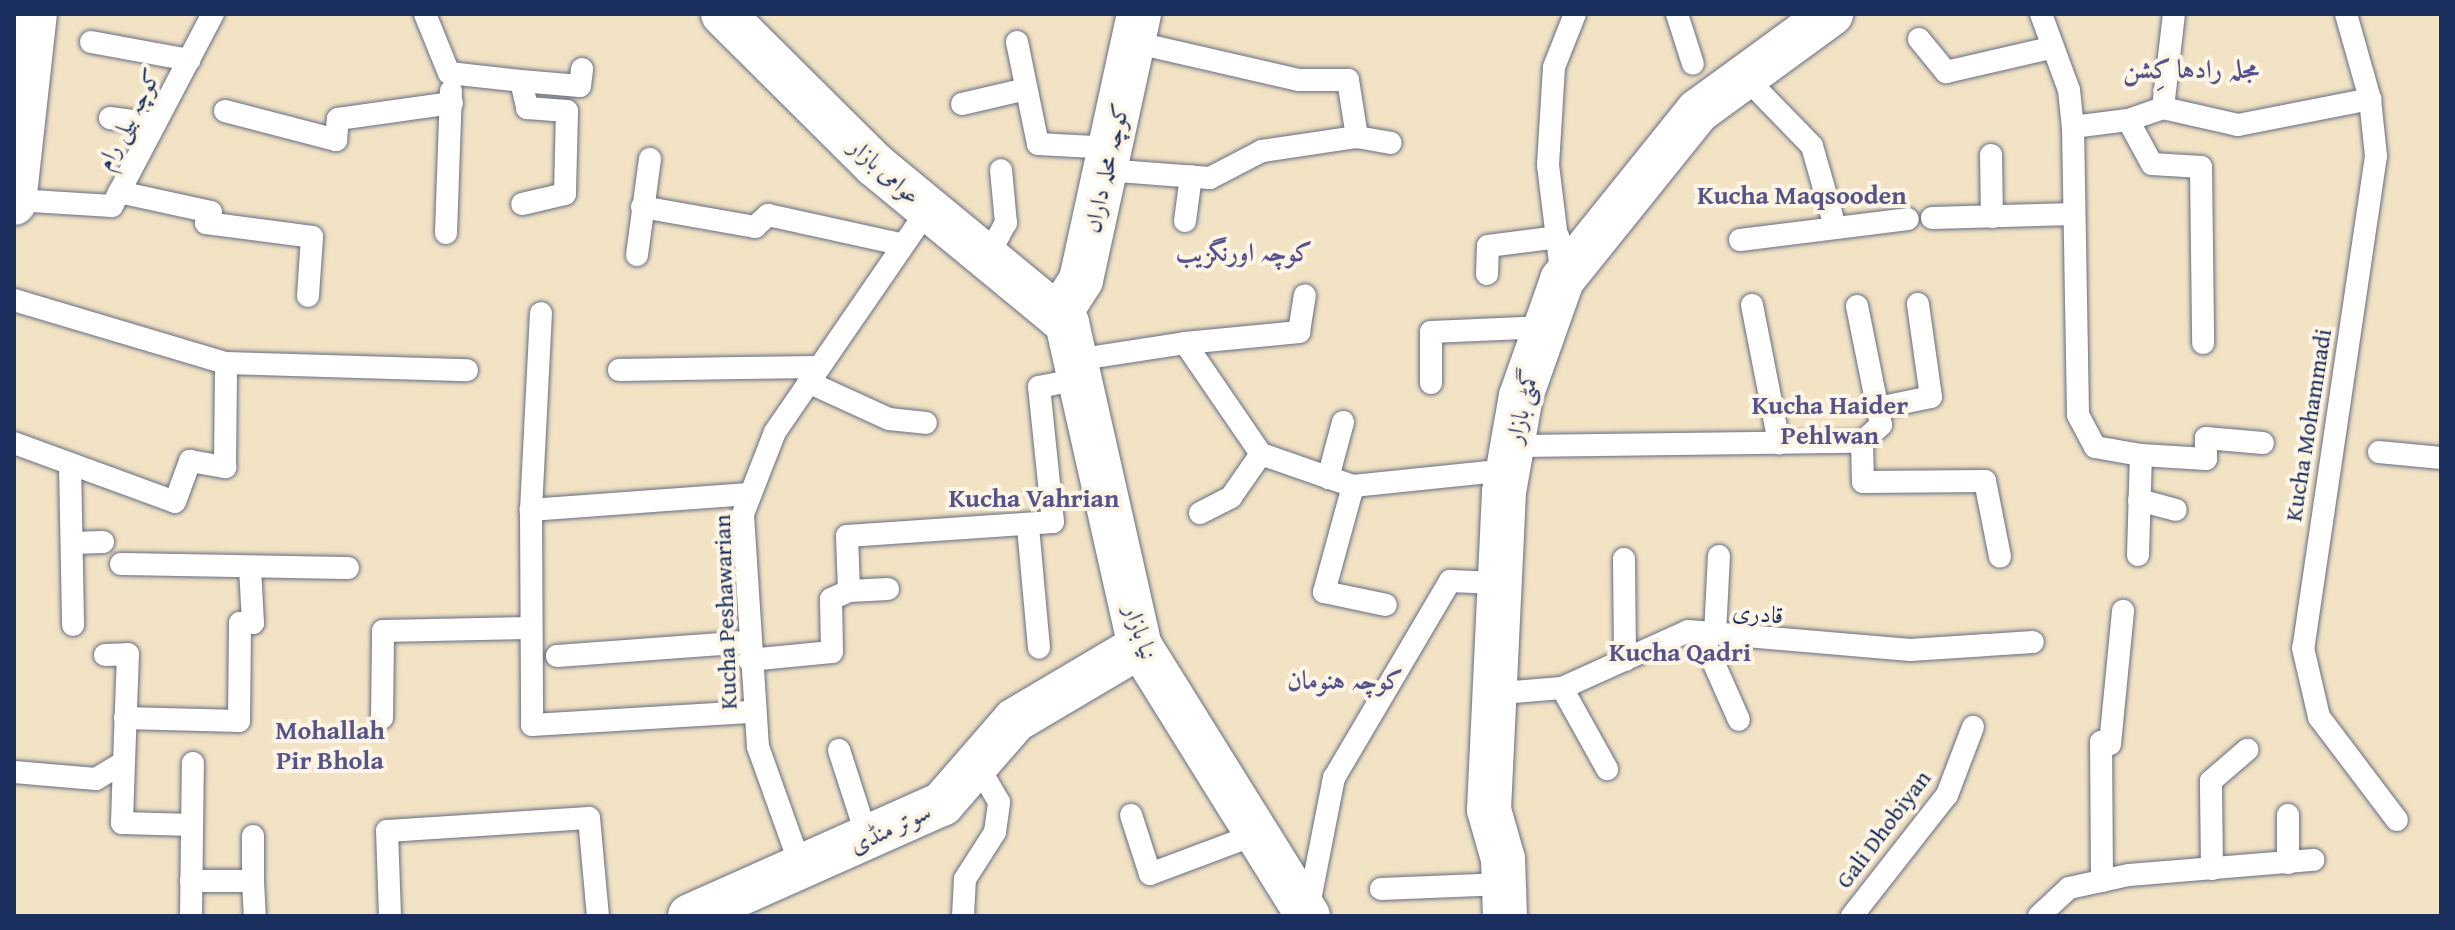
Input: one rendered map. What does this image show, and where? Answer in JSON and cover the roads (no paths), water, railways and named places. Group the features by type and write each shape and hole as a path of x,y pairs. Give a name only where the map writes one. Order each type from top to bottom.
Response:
{"street":[{"name":"عوامی بازار","path":"723,14 928,209 1058,316"},
{"name":"گمٹی بازار","path":"1505,900 1489,810 1489,694 1497,583 1510,458 1562,280 1630,187 1698,111 1743,75 1831,14"},
{"name":"کوچہ محلہ داراں","path":"1058,316 1081,280 1136,28"},
{"path":"15,202 27,35"},
{"name":"نیا بازار","path":"1058,316 1067,323 1140,646 1254,835 1307,916"},
{"name":"سوتر منڈی","path":"690,916 868,840 942,804 1015,720 1140,646"}],"lane":[{"name":"کوچہ بیلی رام","path":"15,202 112,206 213,14"},
{"path":"425,14 449,73 452,103 446,233"},
{"path":"1562,280 1548,165 1554,67 1575,14"},
{"path":"1677,14 1693,64"},
{"path":"2041,14 2050,48 2069,90 2073,127 2078,415 2095,447 2141,455 2206,459 2206,438 2263,443"},
{"path":"2163,108 2174,14"},
{"name":"Kucha Mohammadi","path":"2346,14 2370,99 2376,156 2303,648 2319,717 2397,820"},
{"path":"1136,28 1299,80 1348,80 1357,137"},
{"path":"1919,39 1946,72 2050,48"},
{"path":"91,42 189,60"},
{"path":"1017,42 1038,144 1210,178 1262,151 1357,137 1390,143"},
{"path":"449,73 580,86 582,69"},
{"path":"1743,75 1812,146 1835,227"},
{"path":"521,81 527,108 567,111 565,194 522,204"},
{"path":"962,104 1026,89"},
{"path":"2073,127 2128,120 2163,108 2238,125 2370,99"},
{"path":"225,111 336,140 338,119 452,103"},
{"path":"110,118 155,124"},
{"path":"2128,120 2152,164 2201,167 2203,343"},
{"path":"1991,155 1992,217"},
{"path":"637,255 650,159"},
{"path":"987,258 1006,223 1001,170"},
{"path":"1185,221 1191,176"},
{"path":"119,192 211,212 206,223 312,237 308,296"},
{"path":"642,207 755,227 768,215 900,244"},
{"name":"Kucha Peshawarian","path":"801,867 758,747 748,651 748,494 775,432 900,244 928,209"},
{"path":"1932,218 2074,214"},
{"path":"1740,240 1908,219"},
{"path":"1487,274 1488,246 1558,237"},
{"path":"849,591 847,536 1028,527 1053,522 1039,387 1077,369 1185,343 1299,332 1305,295"},
{"path":"14,300 226,363 467,370"},
{"path":"1878,408 1931,397 1918,304"},
{"path":"1752,305 1779,443"},
{"path":"1185,343 1261,454 1353,486 1510,458 1779,443 1862,442 1881,425 1857,306"},
{"path":"541,313 531,510 529,628 532,725 754,712"},
{"path":"1431,383 1431,332 1546,327"},
{"path":"14,443 175,502 190,461 225,467 226,363"},
{"path":"619,370 812,374 889,419 926,423"},
{"path":"1328,478 1343,422"},
{"path":"1862,442 1863,482 1985,481 2000,557"},
{"path":"2379,452 2441,458"},
{"path":"1200,513 1231,497 1261,454"},
{"path":"2138,555 2141,455"},
{"path":"70,464 73,625"},
{"path":"1353,486 1324,592 1386,605"},
{"path":"531,510 748,494"},
{"path":"2139,500 2176,510"},
{"path":"1028,527 1039,648"},
{"path":"72,543 103,542"},
{"path":"1719,556 1708,633 1739,720"},
{"path":"1624,559 1625,660"},
{"path":"121,564 348,568"},
{"path":"125,718 239,721 240,623 253,623 250,567"},
{"path":"1307,916 1334,778 1450,581 1497,583"},
{"path":"557,656 832,652 831,599 849,591 888,589"},
{"path":"2102,881 2101,742 2110,744 2123,611"},
{"path":"382,718 383,631 529,628"},
{"name":"قادری","path":"1489,694 1562,688 1688,631 1910,650 2033,642"},
{"path":"105,655 128,654 122,823 192,825"},
{"path":"1562,688 1607,769"},
{"name":"Gali Dhobiyan","path":"1852,916 1947,795 1973,727"},
{"path":"839,750 868,840"},
{"path":"2212,869 2211,781 2247,750"},
{"path":"14,772 96,779 124,762"},
{"path":"191,916 193,763"},
{"path":"963,916 965,879 995,832 999,802 977,764"},
{"path":"1131,815 1150,874 1254,835"},
{"path":"2288,815 2288,863"},
{"path":"390,916 387,831 589,818 598,916"},
{"path":"253,836 255,916"},
{"path":"2039,916 2069,888 2102,881 2313,860"},
{"path":"191,881 253,881"},
{"path":"1381,889 1505,900"}],"district":[{"name":"مجلہ رادها كِشن","path":"2191,69"},
{"name":"Kucha Maqsooden","path":"1802,195"},
{"name":"کوچہ اورنگزیب","path":"1244,252"},
{"name":"Kucha Haider Pehlwan","path":"1830,420"},
{"name":"Kucha Vahrian","path":"1034,498"},
{"name":"Kucha Qadri","path":"1680,652"},
{"name":"کوچہ ہنومان","path":"1345,680"},
{"name":"Mohallah Pir Bhola","path":"330,745"}]}
